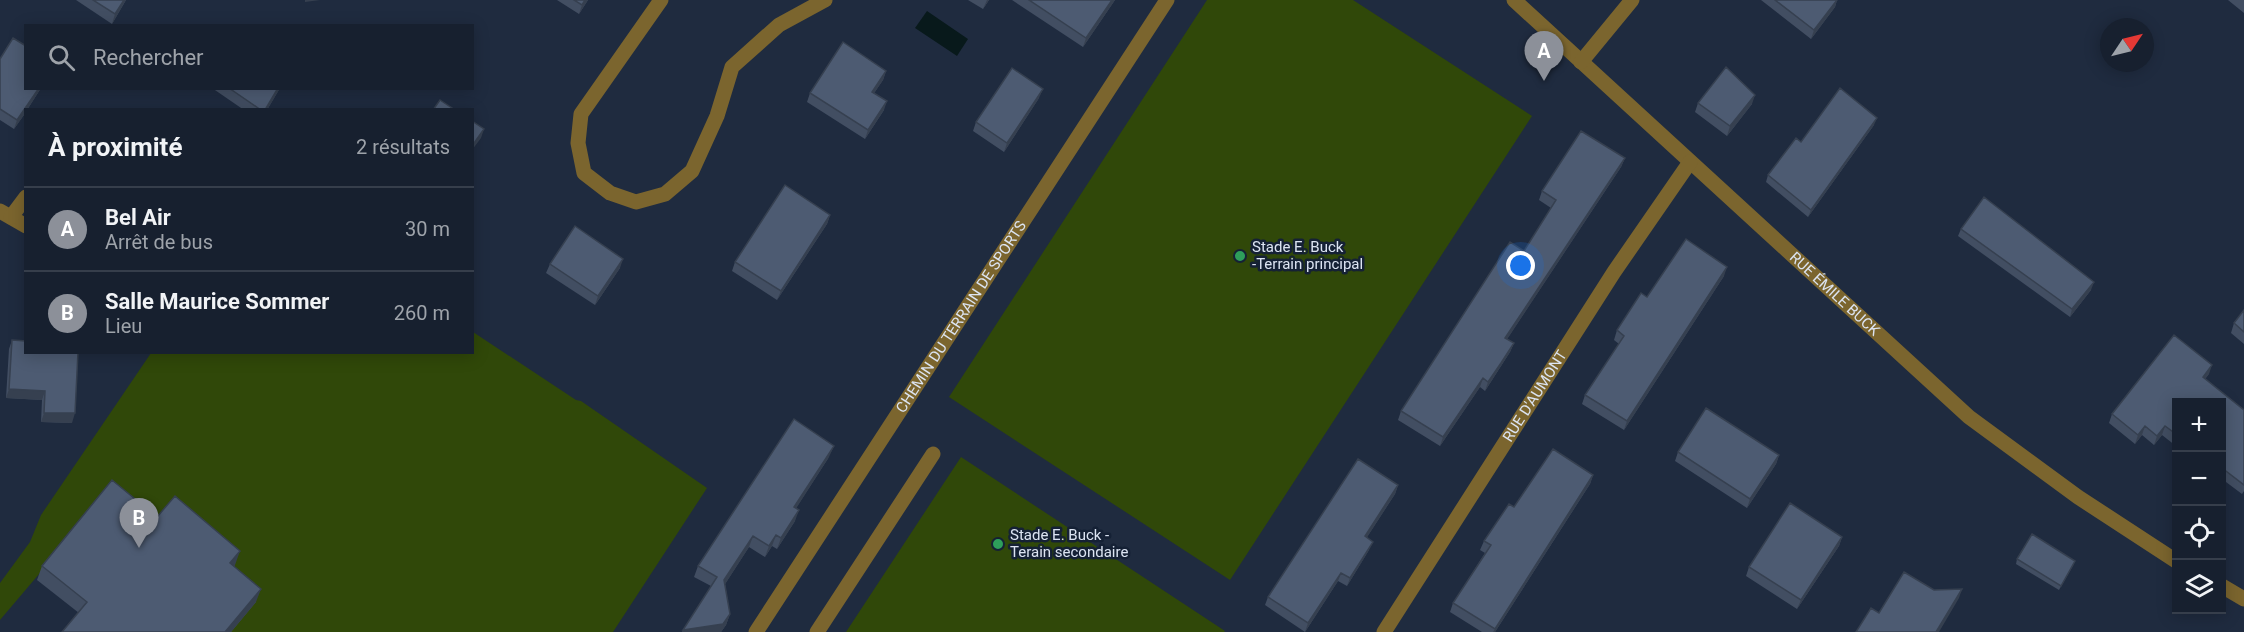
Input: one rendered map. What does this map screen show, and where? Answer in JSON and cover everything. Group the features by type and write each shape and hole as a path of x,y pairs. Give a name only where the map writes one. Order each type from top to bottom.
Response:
{"street":[{"path":"661,0 581,114 578,143 584,173 610,193 636,202 665,195 692,171 717,117 732,67 779,25 815,2"},
{"name":"CHEMIN DU TERRAIN DE SPORTS","path":"756,632 1167,0"},
{"name":"RUE ÉMILE BUCK","path":"1514,0 1969,417 2078,498 2174,560"},
{"path":"1581,62 1632,0"},
{"name":"RUE D'AUMONT","path":"1384,632 1614,272 1690,162"},
{"path":"24,199 5,214 24,225"},
{"path":"817,632 933,454"},
{"path":"2226,588 2244,599"}],"green space":[{"name":"Stade E. Buck -Terrain principal","path":"1207,0 1353,0 1532,116 1230,580 949,397"},
{"path":"474,333 576,400 581,401 707,488 613,632 231,632 152,531 107,494 0,620 0,583 30,542 41,515 150,354 474,354"},
{"name":"Stade E. Buck - Terain secondaire","path":"961,457 1225,631 846,632"}],"shaded area":[{"path":"927,11 968,39 957,56 915,28"}],"building":[{"path":"93,0 124,0 115,14"},
{"path":"574,0 585,0 582,5"},
{"path":"1029,0 1112,0 1086,38"},
{"path":"1775,0 1837,0 1814,30"},
{"path":"13,38 24,45 24,90 38,90 17,120 0,109 0,59"},
{"path":"843,42 886,71 872,92 887,101 868,130 810,93"},
{"path":"1726,67 1755,95 1730,126 1698,103"},
{"path":"1012,68 1043,89 1007,143 976,122"},
{"path":"1840,88 1877,118 1811,210 1768,175 1796,138 1801,142"},
{"path":"232,90 277,90 266,108 258,108"},
{"path":"440,100 452,108 434,108"},
{"path":"474,122 484,129 474,143"},
{"path":"1581,131 1625,158 1505,338 1514,343 1501,363 1488,382 1483,378 1443,437 1401,411 1510,242 1524,251 1556,200 1542,191"},
{"path":"785,185 830,215 781,291 735,262"},
{"path":"1984,197 2094,282 2072,309 1961,229"},
{"path":"575,226 623,259 598,296 550,264"},
{"path":"1686,239 1727,267 1627,421 1585,395 1624,336 1617,330 1641,293 1647,297"},
{"path":"2244,310 2244,332 2234,323"},
{"path":"2174,335 2212,365 2203,377 2244,410 2244,485 2226,471 2226,398 2172,398 2172,431 2165,426 2157,436 2145,426 2138,435 2112,414"},
{"path":"12,340 24,341 24,354 78,354 75,413 44,413 45,391 9,389"},
{"path":"1706,408 1779,455 1750,499 1678,452"},
{"path":"794,419 834,446 794,507 799,510 781,538 776,535 769,546 753,536 724,580 730,614 723,624 683,630 717,577 698,566"},
{"path":"1553,449 1593,475 1495,629 1453,603 1491,545 1484,541 1509,504 1514,507"},
{"path":"1358,459 1398,485 1365,536 1373,542 1350,578 1341,573 1308,623 1268,597"},
{"path":"112,480 157,517 175,496 240,551 230,563 261,589 225,632 62,632 87,602 42,566"},
{"path":"1790,503 1842,537 1801,600 1749,567"},
{"path":"2032,534 2075,561 2061,586 2017,559"},
{"path":"1904,572 1934,590 1962,589 1936,632 1856,632 1871,608 1879,613"}],"place":[{"name":"Bel Air","path":"1544,81"},
{"name":"Stade E. Buck -Terrain principal","path":"1240,256"},
{"name":"Stade E. Buck - Terain secondaire","path":"998,544"},
{"name":"Salle Maurice Sommer","path":"139,548"}]}
